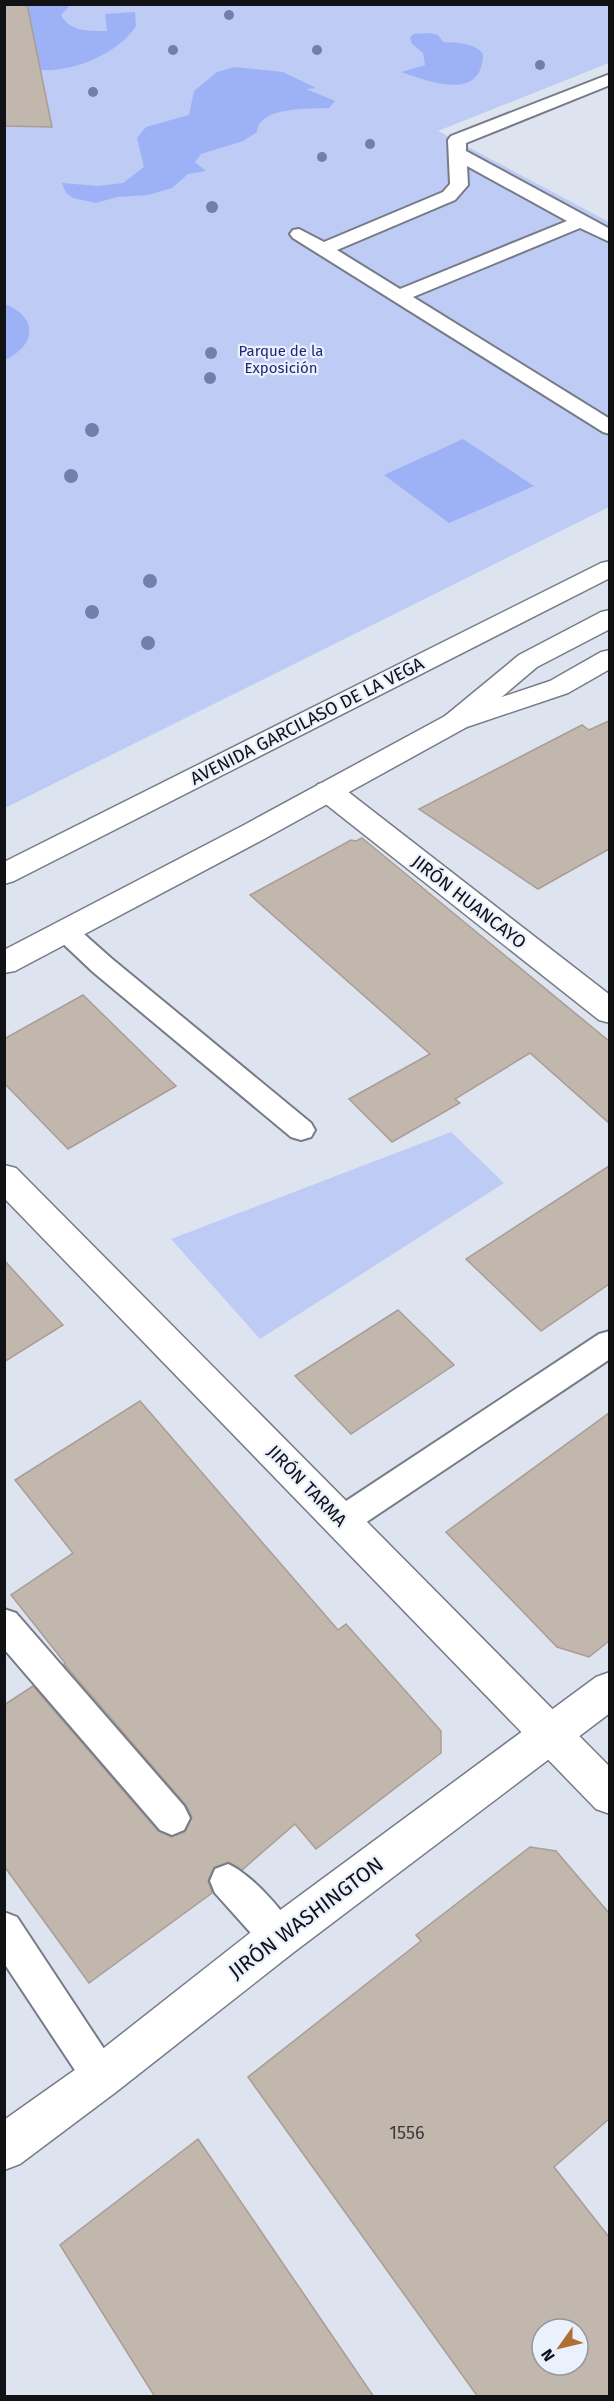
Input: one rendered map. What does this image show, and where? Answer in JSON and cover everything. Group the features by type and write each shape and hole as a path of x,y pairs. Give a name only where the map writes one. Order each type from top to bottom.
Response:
{"main road":[{"name":"AVENIDA GARCILASO DE LA VEGA","path":"4,874 609,568"},
{"path":"456,722 528,661 609,618"},
{"path":"4,963 66,932 456,722 559,687 609,658"},
{"name":"JIRÓN HUANCAYO","path":"328,791 609,1012"},
{"name":"JIRÓN TARMA","path":"4,1177 551,1733 609,1795"},
{"name":"JIRÓN WASHINGTON","path":"4,2148 101,2077 279,1937 609,1690"}],"lane":[{"path":"323,249 449,196 459,185 458,140 609,79"},
{"path":"458,154 609,237"},
{"path":"398,296 582,221"},
{"path":"299,234 609,428"},
{"path":"66,932 102,965 301,1130"},
{"path":"342,1521 609,1343"},
{"path":"4,1624 172,1818"},
{"path":"228,1881 279,1937"},
{"path":"4,1930 101,2077"}],"green space":[{"name":"Parque de la Exposición","path":"5,5 609,5 609,63 438,131 609,222 609,507 5,808"},
{"path":"451,1132 504,1183 260,1339 171,1239"}],"water":[{"path":"4,5 70,5 61,15 65,21 75,28 94,31 107,31 105,14 135,12 136,26 118,45 94,59 67,68 41,70"},
{"path":"413,34 438,35 443,42 475,47 483,54 480,69 474,79 464,84 452,85 425,80 401,72 425,65 423,53 412,44 410,38"},
{"path":"234,67 283,72 316,88 306,89 335,101 329,108 298,109 266,117 257,132 243,141 201,154 195,162 206,171 188,174 172,188 148,195 117,197 96,203 73,198 66,193 62,183 98,186 123,183 144,167 137,138 146,127 189,115 194,91 217,72"},
{"path":"5,304 24,317 29,332 23,347 5,360"},
{"path":"463,439 534,486 449,523 384,475"}],"building":[{"path":"4,4 27,4 52,127 4,126"},
{"path":"609,721 609,849 538,889 419,809 582,725 589,730"},
{"path":"362,838 609,1041 609,1123 530,1053 455,1099 460,1103 392,1142 349,1099 430,1054 250,895 351,840 356,841"},
{"path":"83,995 176,1086 68,1149 4,1083 4,1039"},
{"path":"609,1166 609,1284 541,1331 466,1259"},
{"path":"4,1260 63,1325 4,1362"},
{"path":"398,1310 454,1365 351,1434 295,1376"},
{"path":"140,1401 338,1630 346,1624 441,1731 441,1753 316,1849 295,1824 242,1870 229,1862 214,1867 208,1880 212,1893 89,1983 4,1866 4,1705 33,1686 158,1831 171,1837 185,1832 192,1817 186,1805 64,1664 11,1595 73,1553 15,1480"},
{"path":"609,1413 609,1641 589,1657 557,1647 446,1532"},
{"path":"530,1847 556,1851 609,1913 609,2119 554,2167 609,2237 609,2397 478,2397 248,2077 421,1941 416,1935"},
{"path":"198,2139 374,2397 155,2397 60,2245"}]}
